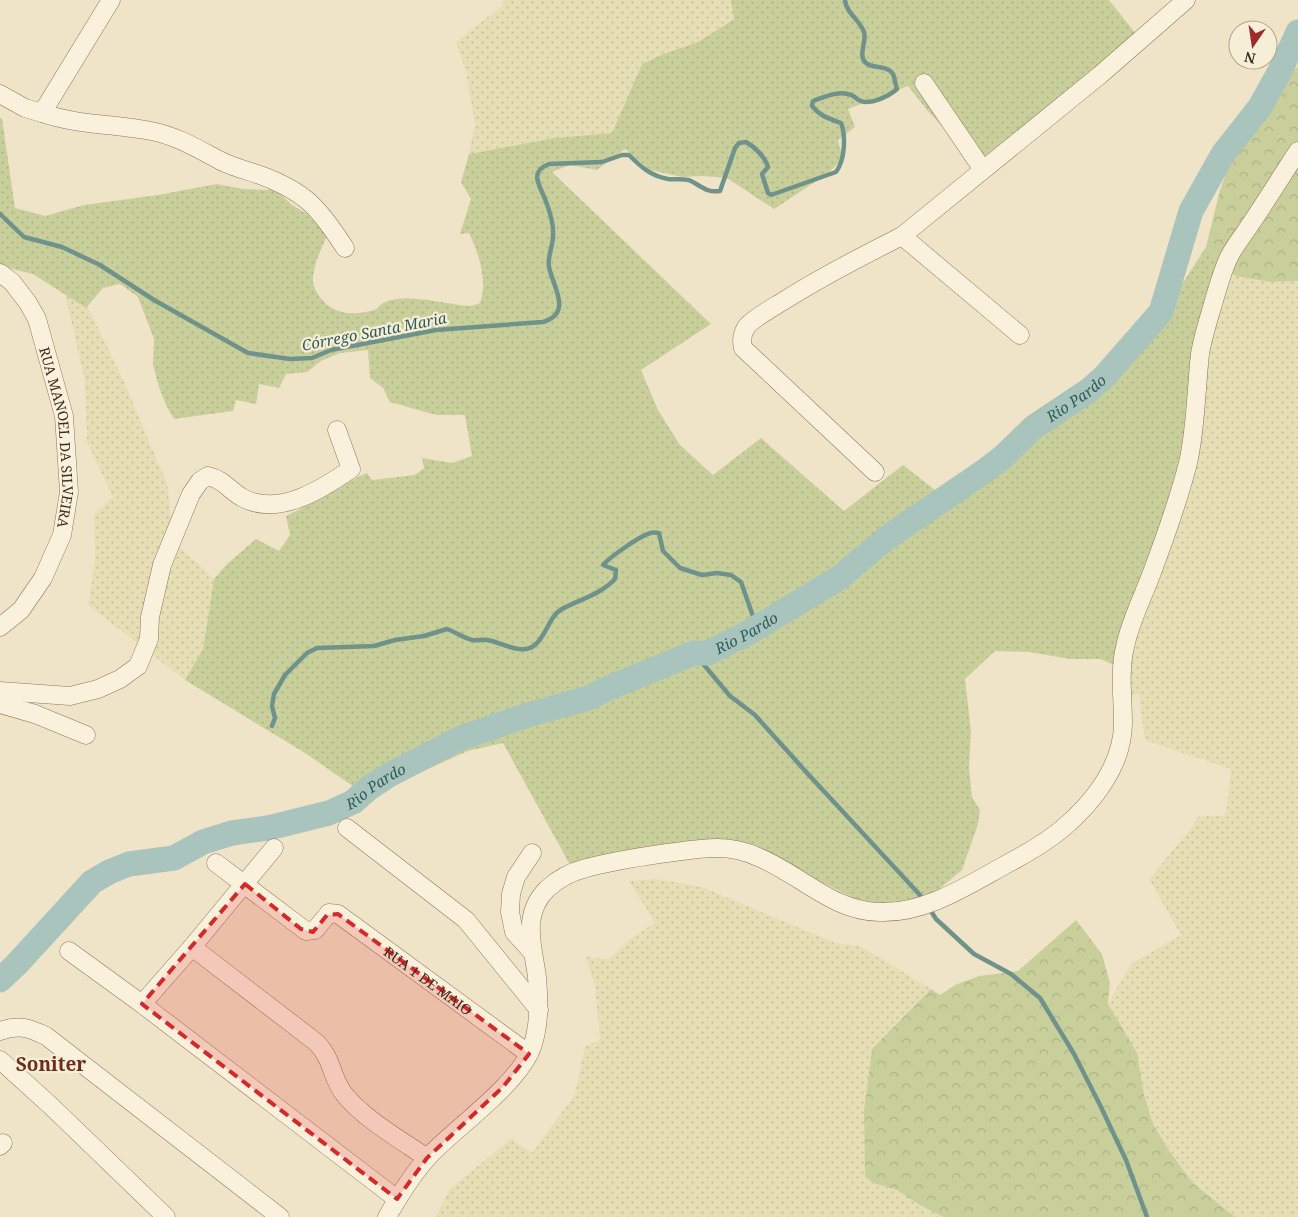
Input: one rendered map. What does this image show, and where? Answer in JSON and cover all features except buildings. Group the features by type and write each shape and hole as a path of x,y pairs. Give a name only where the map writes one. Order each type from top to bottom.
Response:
{"street":[{"path":"42,113 111,0"},
{"path":"875,472 743,348 741,342 742,334 747,327 778,304 825,275 902,236 1100,75 1186,0"},
{"path":"924,83 983,170"},
{"path":"0,94 24,108 42,113 85,123 166,134 182,140 223,162 295,190 314,205 345,248"},
{"path":"387,1217 397,1199 427,1158 504,1087 529,1054 539,1010 530,919 537,903 547,890 564,876 582,869 632,858 694,849 736,850 775,865 815,891 845,906 864,911 906,910 936,900 1022,856 1061,830 1088,801 1108,777 1121,747 1123,725 1121,683 1124,647 1174,515 1189,457 1201,349 1215,296 1229,257 1298,151"},
{"path":"902,236 1020,335"},
{"name":"RUA MANOEL DA SILVEIRA","path":"0,273 12,282 28,303 37,319 64,416 69,492 62,535 43,578 21,610 0,627"},
{"path":"0,691 70,696 105,686 120,679 138,666 150,639 150,617 162,565 177,524 191,494 200,481 208,476 216,478 238,496 250,502 261,504 302,498 351,469 337,430"},
{"path":"0,704 35,714 86,735"},
{"path":"347,828 466,920 539,1010"},
{"path":"142,1004 274,848"},
{"path":"532,853 516,877 511,894 510,912 514,932 533,952"},
{"path":"216,863 245,884"},
{"name":"RUA 1 DE MAIO","path":"245,884 306,931 315,930 327,914 332,912 338,914 529,1054"},
{"path":"192,947 317,1043 326,1053 338,1084 348,1098 376,1123 427,1158"},
{"path":"68,951 142,1004 397,1199"},
{"path":"0,1031 15,1026 29,1028 46,1036 280,1217"},
{"path":"0,1060 51,1106 166,1217"}],"highlighted area":[{"path":"245,884 301,929 313,932 327,915 338,914 529,1054 503,1087 427,1158 397,1199 142,1004"}],"shaded area":[{"path":"504,0 731,0 734,18 698,42 663,54 642,64 612,133 554,138 469,154 475,124 466,72 456,42 502,6"},
{"path":"1226,266 1270,282 1298,281 1298,1217 1235,1217 1193,1183 1170,1152 1153,1124 1119,1025 1108,1004 1131,964 1181,935 1149,879 1190,830 1199,816 1224,816 1227,806 1231,769 1145,740 1139,694 1131,696 1128,680 1117,666"},
{"path":"65,294 89,309 125,384 167,484 175,544 214,579 203,649 185,680 88,605 95,560 94,514 113,497 87,442 85,381"},
{"path":"657,879 702,887 835,943 860,946 931,989 872,1049 864,1110 865,1177 873,1183 897,1190 943,1217 436,1217 450,1189 511,1139 532,1153 575,1095 585,1046 600,1040 595,986 586,957 609,959 634,936 655,923 629,881"}],"green space":[{"path":"731,0 1109,0 1140,39 983,171 927,110 908,86 848,109 855,127 838,140 843,159 827,174 774,209 727,178 682,177 650,170 625,149 597,170 570,165 552,172 711,324 641,370 658,410 680,445 713,475 761,438 844,511 903,465 948,500 1007,445 1092,387 1164,312 1206,247 1226,266 1176,499 1117,666 1100,659 1070,659 1029,652 995,651 965,679 971,731 969,768 972,797 980,810 978,824 962,870 919,906 860,901 748,846 687,842 569,863 503,743 468,751 367,796 305,753 185,680 203,649 214,579 227,564 256,539 279,551 290,535 286,516 367,473 372,480 415,475 424,468 422,458 452,463 472,456 465,415 436,415 390,402 383,388 370,378 368,350 340,353 321,361 307,372 286,374 279,388 259,384 256,404 236,400 233,411 174,419 159,387 153,365 154,339 138,297 120,284 103,288 86,308 33,274 0,266 0,118 2,119 15,208 45,216 84,205 158,195 217,184 243,189 268,190 271,185 292,205 307,214 328,237 317,260 313,283 320,297 332,308 346,313 361,313 377,309 384,303 406,299 420,299 469,306 480,303 483,277 479,259 469,233 460,234 471,199 461,182 469,154 554,138 612,133 642,64 663,54 698,42 734,19"},
{"path":"1298,66 1298,281 1270,282 1236,276 1206,247 1220,190 1231,159 1241,142 1286,79"},
{"path":"1076,920 1102,954 1110,983 1108,1004 1137,1053 1144,1095 1153,1124 1170,1152 1193,1183 1235,1217 943,1217 897,1190 873,1183 865,1177 864,1110 872,1049 931,989 940,995 955,985 979,976 1018,971"}],"waterway":[{"name":"Córrego Santa Maria","path":"0,214 24,237 62,247 100,265 154,300 248,353 290,359 312,358 331,350 436,330 543,322 552,318 559,306 557,291 549,267 549,255 553,240 552,222 537,179 537,175 543,167 549,164 602,162 622,155 629,155 656,176 668,179 689,180 708,190 720,191 735,148 739,143 746,142 767,163 768,167 762,174 768,193 771,195 836,172 844,148 844,134 841,123 818,113 812,106 813,101 842,93 861,101 870,102 885,97 897,89 894,76 890,71 871,66 863,59 864,32 848,9 845,0"},
{"name":"Rio Pardo","path":"0,980 92,882 109,872 129,864 174,858 203,842 232,833 268,828 329,813 353,802 369,788 389,775 461,738 531,714 589,698 606,689 694,653 708,653 746,634 839,578 888,537 1003,457 1034,427 1088,391 1105,376 1161,312 1191,211 1223,154 1260,107 1281,69 1298,32"},
{"path":"272,726 275,718 272,706 274,694 285,675 307,653 317,648 374,646 395,640 424,636 447,629 472,640 493,641 518,649 530,648 539,641 558,612 597,592 615,579 616,570 603,565 607,561 633,542 652,533 659,533 663,551 680,568 702,575 717,573 731,575 741,582 754,619 765,623"},
{"path":"694,653 730,696 755,715 920,895"},
{"path":"929,908 936,919 974,954 1011,974 1040,998 1074,1054 1100,1105 1126,1160 1147,1217"}],"district":[{"name":"Soniter","path":"51,1064"}]}
